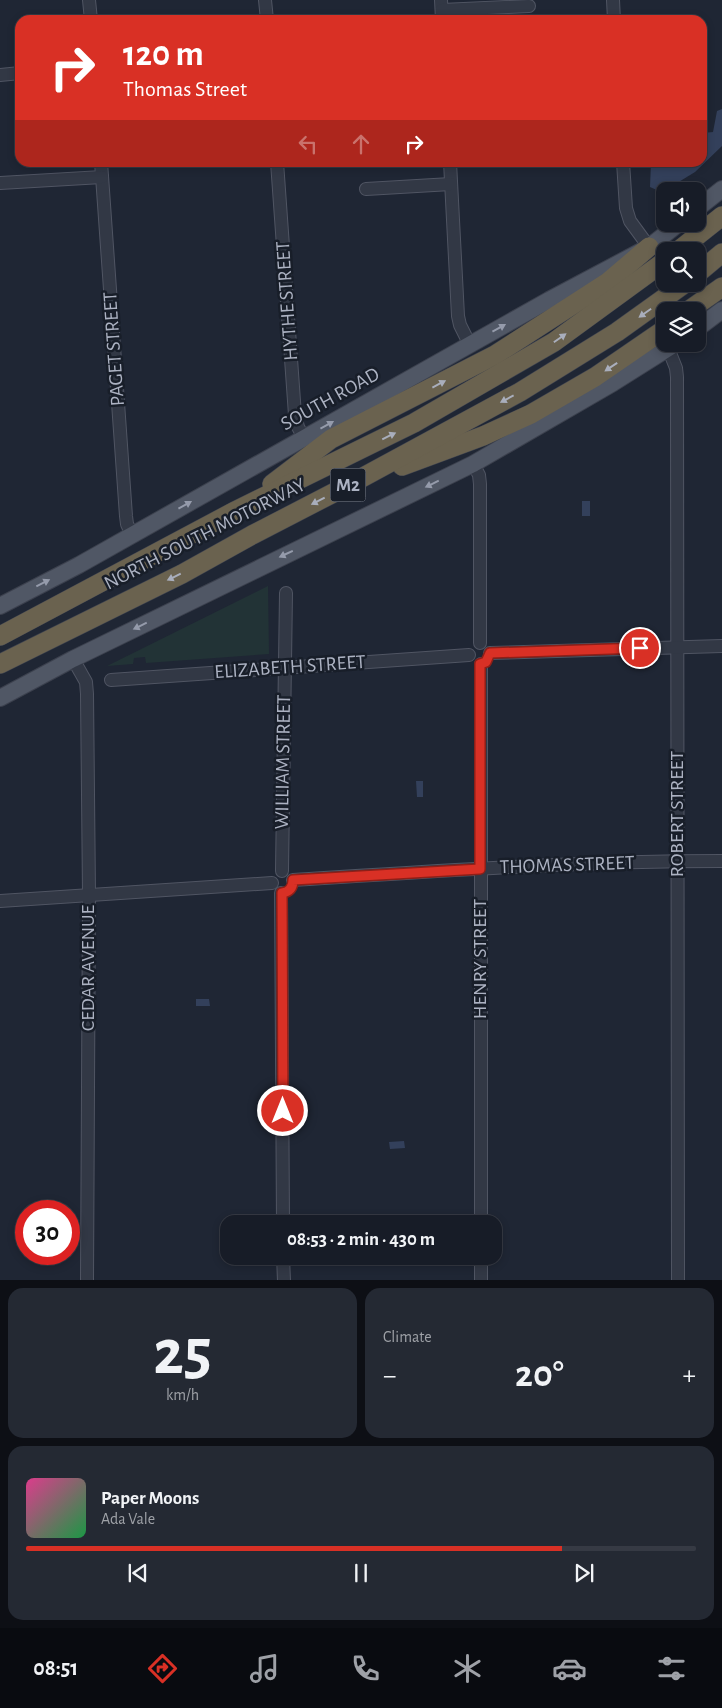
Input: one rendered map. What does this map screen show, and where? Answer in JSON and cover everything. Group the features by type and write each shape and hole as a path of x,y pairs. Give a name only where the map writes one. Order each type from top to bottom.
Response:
{"highway":[{"path":"689,242 722,216"},
{"path":"235,512 331,439 495,355 608,282 649,247"},
{"path":"706,266 722,253"},
{"name":"NORTH SOUTH MOTORWAY","path":"0,636 235,512 414,423 500,375 554,342 656,268"},
{"path":"701,302 722,287"},
{"name":"NORTH SOUTH MOTORWAY","path":"0,664 182,574 252,534 343,488 520,392 617,332 673,292"},
{"path":"343,488 483,436 531,414 595,377 656,335"}],"main road":[{"path":"706,202 722,189"},
{"name":"SOUTH ROAD","path":"0,606 132,535 649,247 668,232"},
{"path":"706,322 722,310"},
{"path":"0,698 73,659 473,464 613,383 662,352"}],"street":[{"path":"89,0 90,15"},
{"path":"265,0 266,15"},
{"path":"613,0 614,15"},
{"path":"442,10 529,6"},
{"path":"0,74 15,73"},
{"name":"PAGET STREET","path":"101,167 126,516 132,535"},
{"name":"HYTHE STREET","path":"277,167 295,415 298,427 304,438"},
{"path":"450,167 458,316 460,325 470,345"},
{"path":"623,167 626,208 630,221 649,247"},
{"path":"0,183 102,177"},
{"path":"366,189 451,184"},
{"name":"ROBERT STREET","path":"672,352 677,377 678,1280"},
{"path":"473,464 479,475 480,484 480,644"},
{"name":"WILLIAM STREET","path":"282,871 286,593"},
{"path":"480,644 485,645 490,653 486,662 480,664 472,660 470,655 471,648 480,644"},
{"path":"490,653 722,646"},
{"name":"ELIZABETH STREET","path":"111,680 470,655"},
{"name":"CEDAR AVENUE","path":"73,659 86,682 88,894 87,1280"},
{"name":"HENRY STREET","path":"480,664 481,1215"},
{"name":"THOMAS STREET","path":"293,880 480,869 722,861"},
{"path":"282,871 290,874 293,880 292,888 282,893 274,889 272,883 273,876 282,871"},
{"path":"0,901 272,883"},
{"path":"282,893 283,1215"},
{"path":"284,1265 284,1280"},
{"path":"481,1265 481,1280"}],"shaded area":[{"path":"268,586 269,654 146,663 145,657 134,658 133,664 107,666"}],"water":[{"path":"722,109 722,146 707,160 707,133 713,132 717,111"},
{"path":"651,167 700,167 679,182 656,182 656,190 650,187"},
{"path":"582,501 590,501 590,516 582,516"},
{"path":"416,781 423,781 423,797 417,797"},
{"path":"196,999 209,999 210,1006 196,1006"},
{"path":"404,1141 405,1148 390,1149 389,1142"}],"route":[{"path":"283,1111 282,893 292,888 293,880 480,869 480,664 486,662 490,653 640,648"}]}
